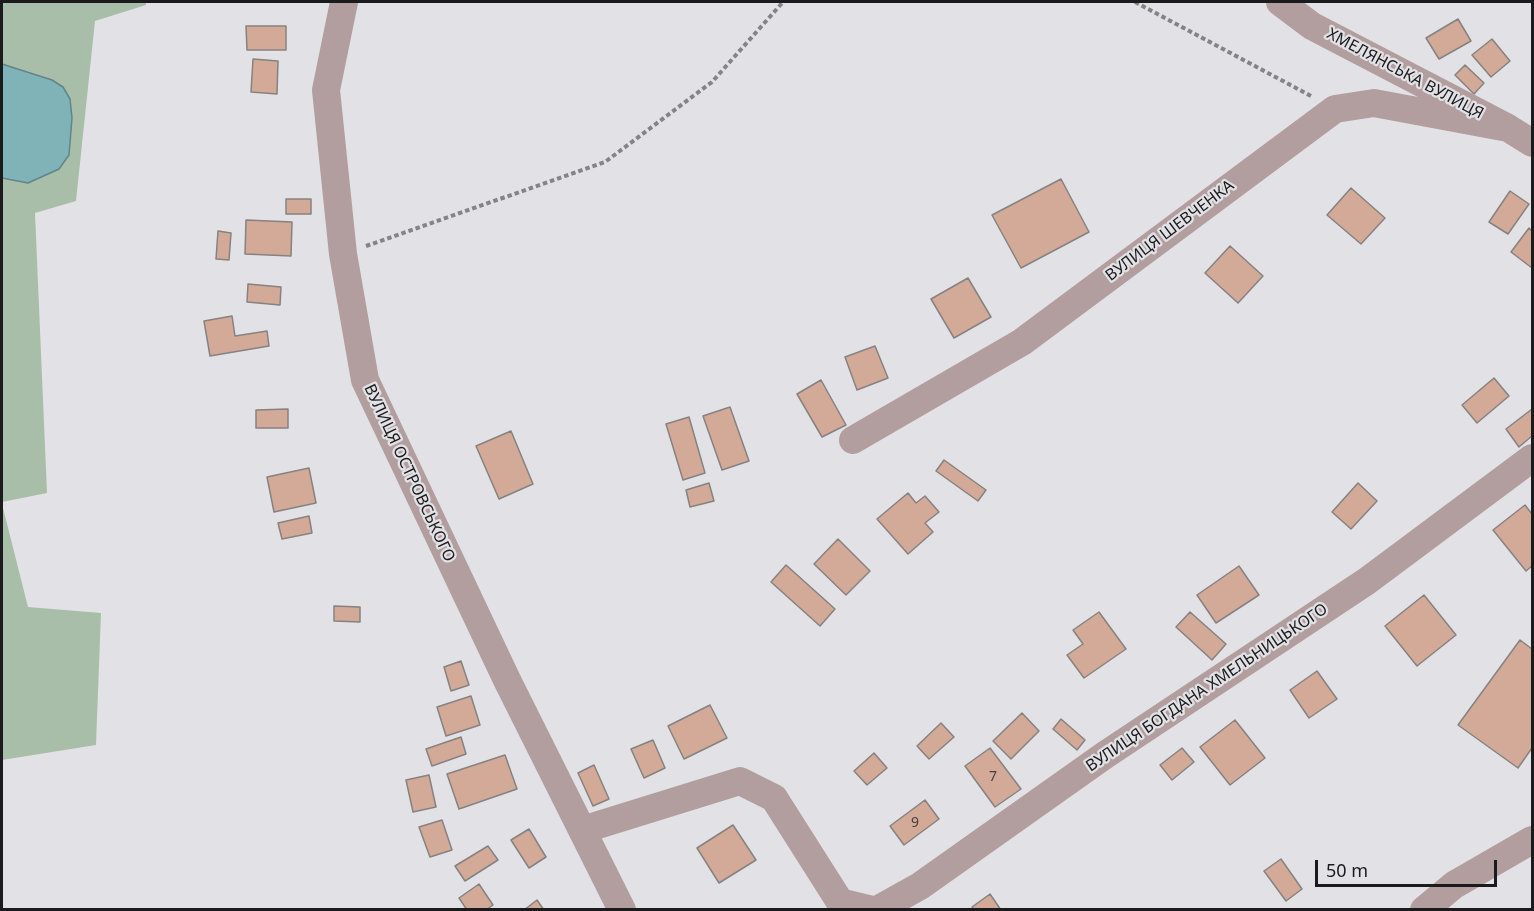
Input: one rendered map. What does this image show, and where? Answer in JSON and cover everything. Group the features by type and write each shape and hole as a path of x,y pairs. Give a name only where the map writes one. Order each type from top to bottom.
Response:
{"street":[{"name":"ВУЛИЦЯ ОСТРОВСЬКОГО","path":"344,2 326,90 343,254 364,380 507,680 622,909"},
{"name":"ХМЕЛЯНСЬКА ВУЛИЦЯ","path":"1280,2 1312,26 1533,143"},
{"name":"ВУЛИЦЯ ШЕВЧЕНКА","path":"853,440 1022,342 1335,109 1374,103 1508,128"},
{"name":"ВУЛИЦЯ БОГДАНА ХМЕЛЬНИЦЬКОГО","path":"582,830 740,781 774,798 840,902 875,909 920,886 1105,755 1367,581 1533,458"},
{"path":"1424,909 1454,885 1533,840"}],"path":[{"path":"343,254 606,162 712,82 783,2"},
{"path":"1135,2 1335,109"}],"green space":[{"path":"2,2 146,2 146,5 95,21 76,201 35,213 47,493 2,502"},
{"path":"2,504 28,607 101,613 96,745 2,760"}],"water":[{"path":"2,64 52,80 63,87 70,99 72,118 69,155 59,169 28,183 2,178"}],"building":[{"path":"1458,19 1471,41 1439,59 1426,38"},
{"path":"246,26 286,26 286,50 247,50"},
{"path":"1492,39 1510,61 1491,77 1472,55"},
{"path":"253,59 278,61 277,94 251,92"},
{"path":"1465,65 1484,83 1474,94 1455,75"},
{"path":"1061,179 1089,232 1021,268 992,215"},
{"path":"1351,188 1385,218 1361,244 1327,215"},
{"path":"1510,191 1529,204 1508,234 1489,222"},
{"path":"286,199 311,199 311,214 286,214"},
{"path":"246,220 292,222 291,256 245,254"},
{"path":"1529,228 1532,231 1532,268 1511,252"},
{"path":"218,231 231,233 229,260 216,259"},
{"path":"1230,246 1263,276 1238,303 1205,273"},
{"path":"968,278 991,317 954,338 931,299"},
{"path":"248,284 281,287 280,305 247,302"},
{"path":"232,316 235,336 267,331 269,346 210,356 204,321"},
{"path":"875,346 888,378 857,390 845,357"},
{"path":"1494,378 1509,396 1477,423 1462,405"},
{"path":"821,380 846,425 822,437 797,394"},
{"path":"730,407 749,461 722,470 703,416"},
{"path":"288,409 288,428 256,428 256,410"},
{"path":"1532,409 1532,436 1519,447 1506,429"},
{"path":"689,417 705,473 683,480 666,424"},
{"path":"511,431 533,484 499,499 476,446"},
{"path":"944,460 986,490 978,501 936,471"},
{"path":"309,468 316,503 274,512 267,477"},
{"path":"709,483 714,501 690,507 686,490"},
{"path":"1358,483 1377,501 1351,529 1332,512"},
{"path":"908,493 916,503 925,496 939,512 925,523 933,532 908,554 877,519"},
{"path":"1525,505 1532,514 1532,566 1526,571 1493,530"},
{"path":"309,516 312,533 282,539 278,523"},
{"path":"838,539 870,571 846,595 814,564"},
{"path":"786,565 835,609 820,626 771,582"},
{"path":"1239,566 1259,595 1216,623 1197,595"},
{"path":"1424,595 1456,635 1417,666 1385,626"},
{"path":"334,606 360,607 360,622 334,621"},
{"path":"1099,612 1126,649 1084,678 1067,655 1083,644 1073,630"},
{"path":"1190,612 1226,644 1212,660 1176,627"},
{"path":"1520,640 1532,649 1532,748 1518,768 1458,725"},
{"path":"461,661 469,685 451,691 444,667"},
{"path":"1317,671 1337,699 1309,718 1290,690"},
{"path":"471,696 480,725 446,736 437,707"},
{"path":"710,705 727,738 684,759 668,726"},
{"path":"1022,713 1039,731 1011,759 993,741"},
{"path":"1061,719 1085,740 1077,750 1053,729"},
{"path":"1235,720 1265,758 1230,785 1200,747"},
{"path":"941,723 954,737 929,759 917,746"},
{"path":"461,737 466,754 432,766 426,749"},
{"path":"653,740 665,768 644,778 631,749"},
{"path":"990,748 1021,789 995,807 965,766"},
{"path":"1182,748 1194,762 1172,780 1160,765"},
{"path":"874,753 887,768 867,785 854,771"},
{"path":"505,755 517,789 459,809 447,774"},
{"path":"594,765 609,799 593,806 578,773"},
{"path":"429,775 436,807 413,812 406,780"},
{"path":"925,800 939,819 904,845 890,826"},
{"path":"442,820 452,850 430,857 419,827"},
{"path":"733,825 756,860 719,883 697,848"},
{"path":"529,829 546,857 529,868 511,840"},
{"path":"488,846 498,860 465,881 455,866"},
{"path":"1281,859 1302,889 1286,901 1264,871"},
{"path":"479,884 493,905 486,910 467,910 459,898"},
{"path":"990,894 1001,910 974,910 972,907"},
{"path":"537,900 544,910 524,910"}]}
